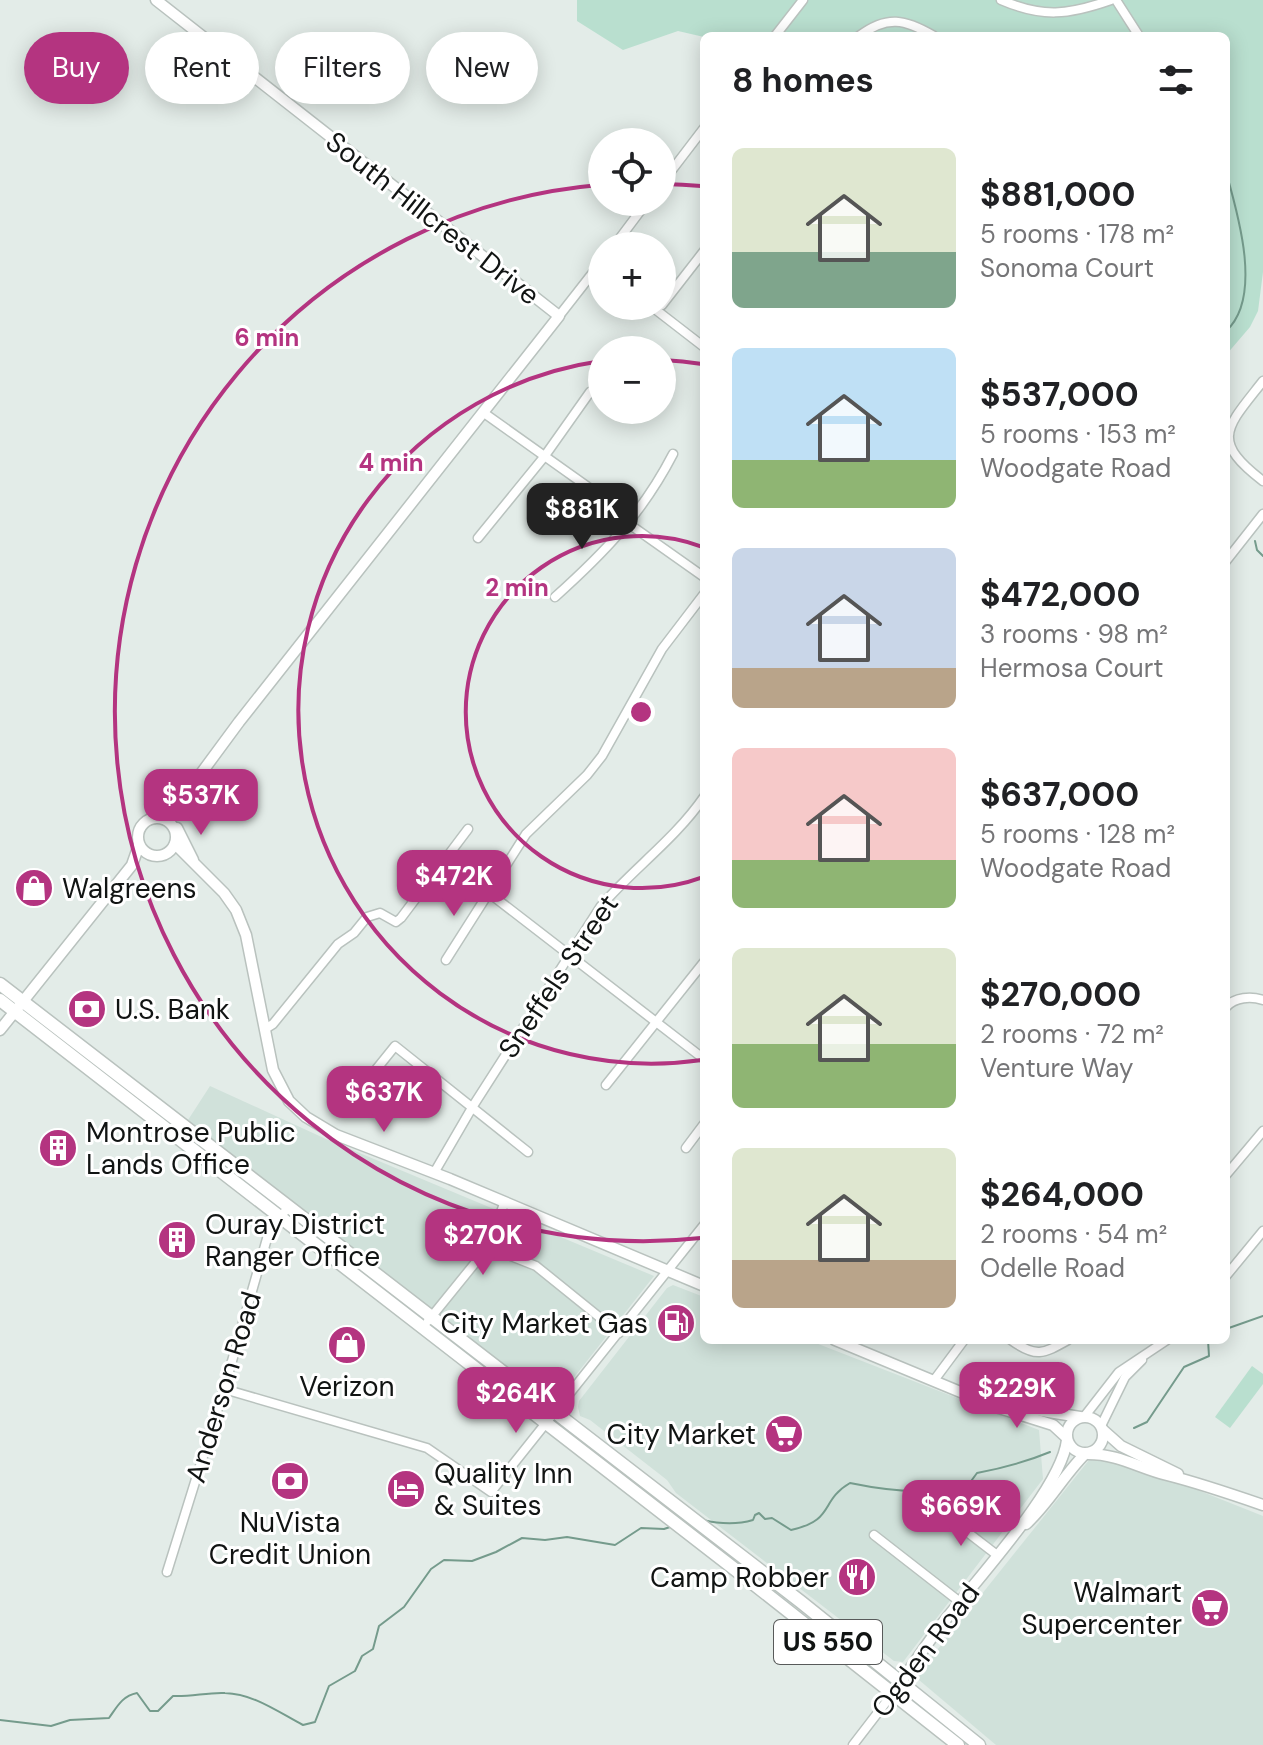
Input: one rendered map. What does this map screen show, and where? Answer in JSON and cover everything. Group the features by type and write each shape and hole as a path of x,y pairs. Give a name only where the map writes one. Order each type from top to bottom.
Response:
{"highway":[{"name":"US 550","path":"0,984 19,1007 284,1212 427,1322 555,1412 657,1491 897,1687 958,1745"},
{"name":"US 550","path":"0,1000 19,1007"},
{"name":"US 550","path":"427,1322 546,1423 648,1503 979,1745"}],"street":[{"name":"South Hillcrest Drive","path":"156,0 559,316"},
{"path":"778,32 803,0"},
{"path":"1001,0 1023,10 1056,14 1084,10 1113,0 1136,32"},
{"path":"865,32 894,20 916,25 927,32"},
{"path":"676,165 700,133"},
{"path":"676,285 700,256"},
{"path":"0,1030 132,865 139,845 139,831 144,823 166,813 180,802 263,691 588,281"},
{"path":"673,320 700,344"},
{"path":"1230,428 1263,381"},
{"path":"478,538 544,457 588,395"},
{"path":"484,413 588,487 629,524 700,574"},
{"path":"1230,448 1241,464 1263,481"},
{"path":"555,597 597,559 629,524 654,490 673,454"},
{"path":"1230,556 1263,514"},
{"path":"446,960 526,834 587,775 602,756 662,649 700,599"},
{"path":"180,802 173,823 175,844 224,893 236,910 246,935 269,1057 289,1101 306,1117 336,1135 700,1284"},
{"name":"Sneffels Street","path":"434,1173 473,1106 601,906 671,839 700,802"},
{"path":"154,818 173,823 199,870"},
{"path":"265,1029 273,1024 338,944 354,933 367,917 380,913 396,922 401,918 468,829"},
{"path":"166,854 175,844"},
{"path":"139,845 151,856"},
{"path":"132,865 151,856 166,854 199,870"},
{"path":"489,893 700,1056"},
{"path":"606,1085 700,967"},
{"path":"1230,1003 1252,997 1263,1000"},
{"path":"366,1082 395,1046 528,1152"},
{"path":"686,1148 700,1129"},
{"path":"1230,1170 1263,1131"},
{"path":"427,1322 488,1247 504,1204"},
{"name":"Anderson Road","path":"167,1572 268,1235 284,1212"},
{"path":"224,1389 427,1448 491,1492 700,1230"},
{"path":"1230,1271 1263,1231"},
{"path":"488,1247 536,1266 619,1333"},
{"path":"845,1344 1053,1425 1075,1452 1122,1458 1166,1475 1183,1477"},
{"path":"935,1379 961,1344"},
{"path":"1016,1344 1027,1352 1045,1352 1060,1344"},
{"path":"1066,1438 1072,1422 1082,1417 1119,1372 1161,1344"},
{"path":"1087,1454 1102,1442 1102,1428 1125,1377 1162,1344"},
{"path":"983,1400 1094,1419 1121,1446 1183,1477 1263,1505"},
{"name":"Ogden Road","path":"853,1745 1060,1468 1066,1438"},
{"name":"Ogden Road","path":"997,1555 1044,1507 1073,1464 1087,1454"},
{"path":"945,1515 997,1555"},
{"path":"874,1535 960,1602"}],"shaded area":[{"path":"210,1086 326,1139 654,1276 553,1404 188,1120"},
{"path":"673,1285 700,1295 700,1344 818,1344 1039,1430 1043,1479 903,1662 894,1661 676,1493 667,1480 590,1420 580,1416 579,1401 667,1288"},
{"path":"1097,1450 1263,1516 1263,1745 996,1745 919,1680 918,1674"}],"green space":[{"path":"577,0 1263,0 1263,272 1258,311 1250,327 1230,350 1230,32 700,32 700,36 678,31 623,50 577,21"},
{"path":"1252,1366 1263,1374 1263,1384 1230,1428 1215,1417"}],"waterway":[{"path":"1230,187 1241,232 1245,277 1243,298 1230,326"},
{"path":"1255,541 1257,550 1263,556"},
{"path":"1230,1328 1263,1316"},
{"path":"1134,1428 1147,1422 1184,1367 1209,1356 1208,1344"},
{"path":"703,1520 740,1523 753,1520 759,1513 765,1519 772,1518 791,1530 815,1521 840,1490 850,1483 908,1491 966,1488 977,1473 1050,1452"},
{"path":"0,1720 51,1726 70,1720 109,1718 124,1699 137,1693 150,1711 158,1711 173,1696 219,1693 256,1700 303,1725 315,1722 329,1686 355,1671 362,1656 373,1649 379,1626 404,1607 431,1569 444,1560 472,1561 522,1538 545,1540 567,1537 615,1545 641,1528 670,1527"}],"place":[{"name":"Walgreens","path":"34,888"},
{"name":"U.S. Bank","path":"87,1009"},
{"name":"Montrose Public Lands Office","path":"58,1148"},
{"name":"Ouray District Ranger Office","path":"177,1240"},
{"name":"City Market Gas","path":"676,1323"},
{"name":"Verizon","path":"347,1345"},
{"name":"City Market","path":"784,1434"},
{"name":"NuVista Credit Union","path":"290,1481"},
{"name":"Quality Inn & Suites","path":"406,1489"},
{"name":"Camp Robber","path":"857,1577"},
{"name":"Walmart Supercenter","path":"1210,1608"}]}
